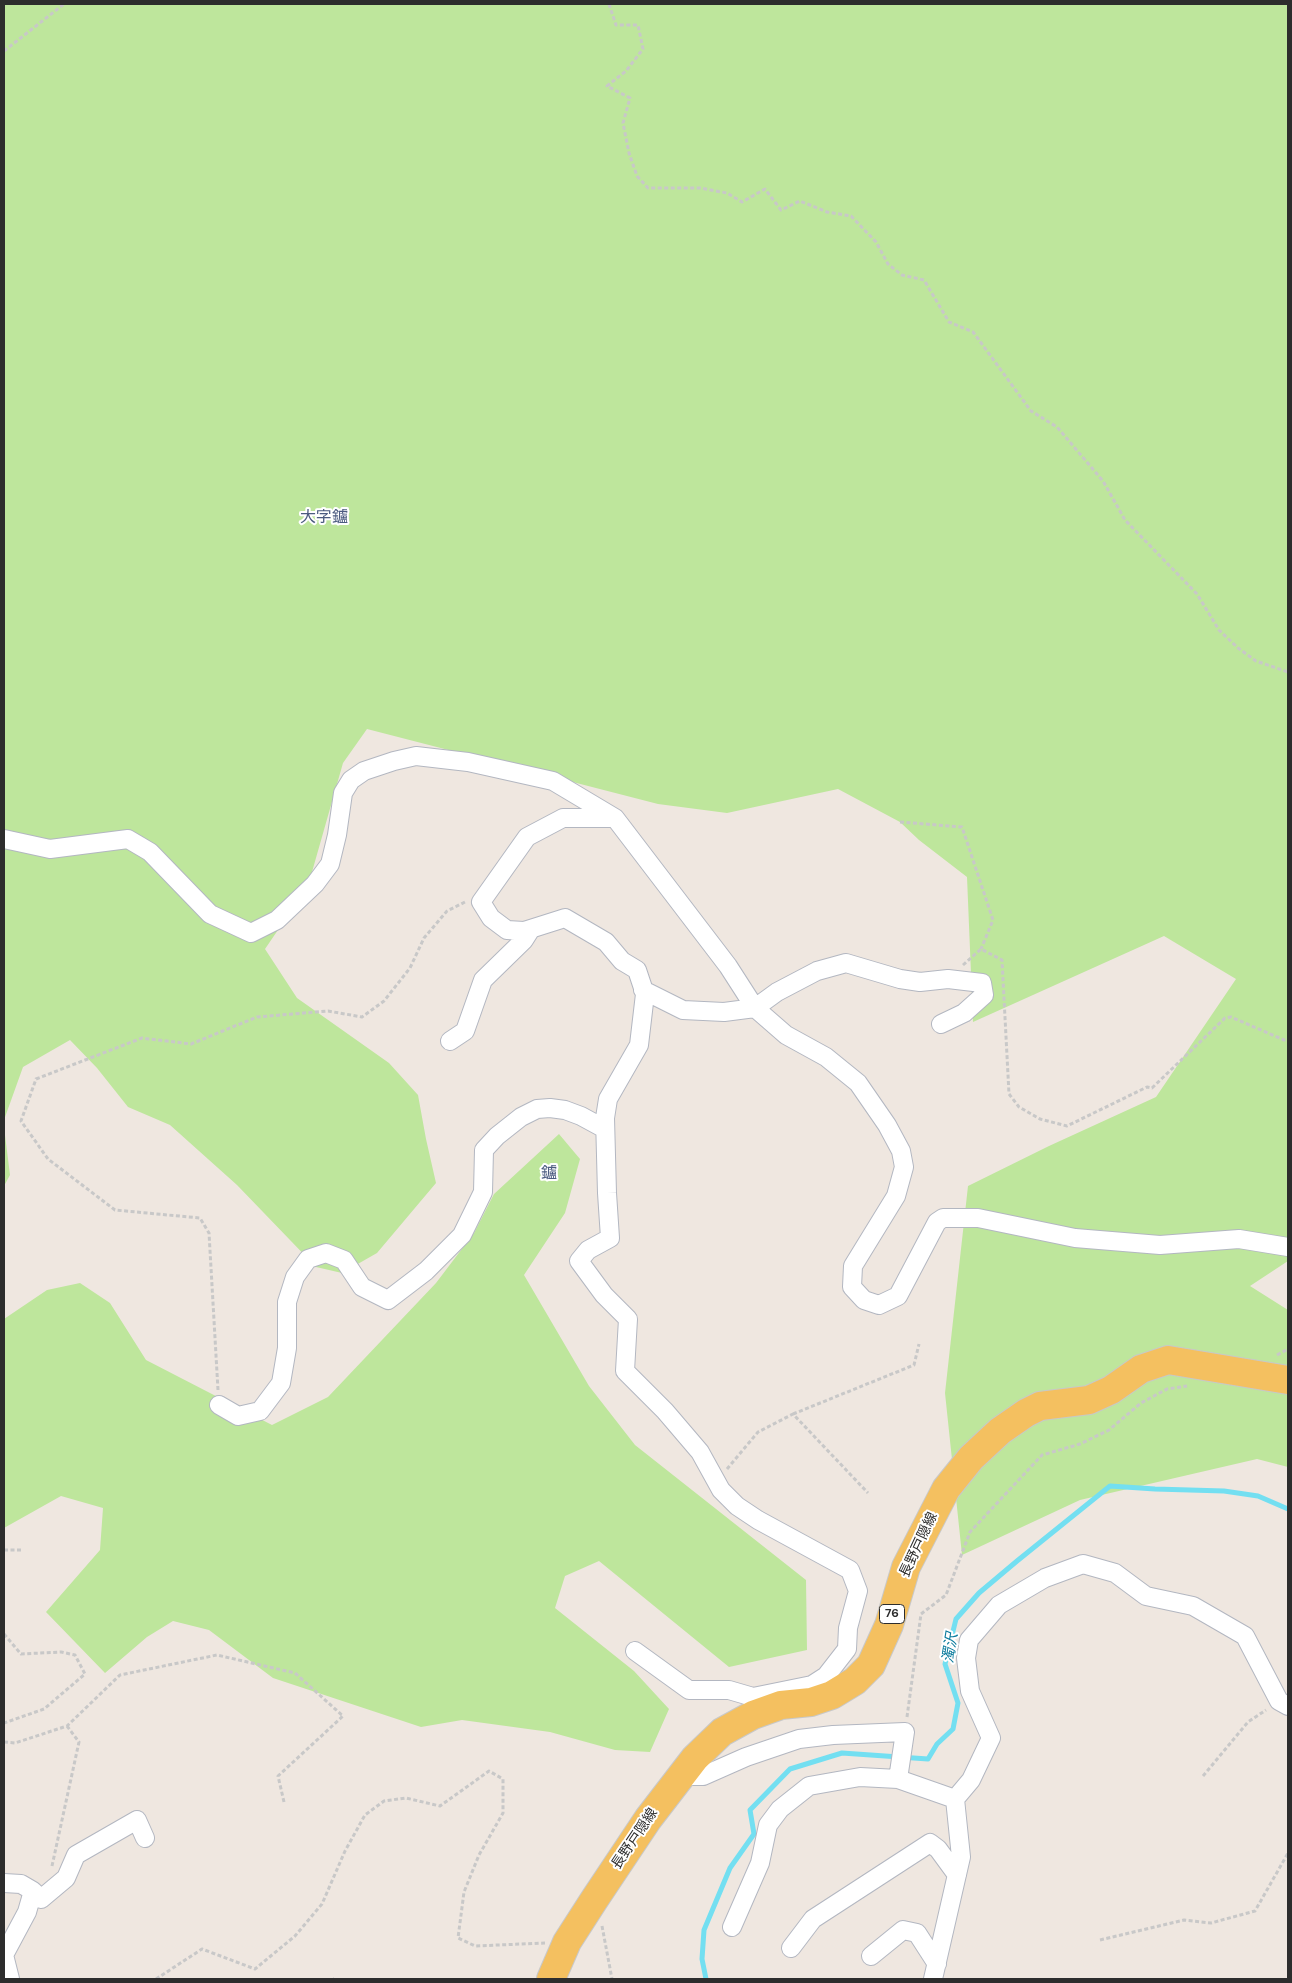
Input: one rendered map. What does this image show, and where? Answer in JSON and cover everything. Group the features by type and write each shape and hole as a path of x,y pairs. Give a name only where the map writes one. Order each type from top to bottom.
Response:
{"main road":[{"name":"長野戸隠線","path":"551,1979 566,1942 648,1819 695,1758 753,1706 811,1702 855,1682 871,1665 889,1625 906,1567 946,1489 971,1458 1000,1431 1040,1406 1089,1400 1111,1390 1141,1369 1168,1360 1288,1380"}],"street":[{"path":"4,839 50,849 128,839 150,852 210,914 252,933 277,920 315,884 330,864 337,835 343,793 350,780 364,771 416,756 468,762 553,782 615,818 728,966 755,1008 786,1035 826,1057 858,1083 887,1125 901,1150 904,1167 896,1196 853,1266 852,1287 864,1300 879,1305 898,1296 937,1222 944,1218 978,1218 1075,1238 1160,1245 1239,1239 1288,1247"},
{"path":"615,818 563,818 527,837 481,902 491,918 507,930 524,931 565,918 606,942 622,960 637,970 644,990 639,1046 608,1099 605,1129 610,1238 588,1250 579,1261 604,1295 628,1318 625,1372 665,1410 700,1452 722,1490 737,1506 791,1539 850,1570 858,1591 848,1628 847,1649 826,1676 812,1684 753,1706 730,1690 689,1690 634,1651"},
{"path":"450,1041 465,1031 483,980 524,940 531,929"},
{"path":"644,990 683,1010 724,1012 755,1008 777,992 817,971 846,963 900,979 920,982 948,979 982,983 984,995 964,1014 941,1024"},
{"path":"219,1405 238,1416 260,1412 281,1383 287,1348 287,1302 295,1277 308,1259 326,1253 344,1260 362,1286 388,1300 426,1271 462,1235 483,1192 484,1150 497,1136 521,1117 537,1109 550,1108 573,1113 605,1129"},
{"path":"935,1972 961,1857 955,1799 971,1780 991,1738 970,1691 966,1658 969,1640 999,1605 1045,1578 1083,1564 1115,1573 1146,1596 1193,1606 1245,1636 1284,1703"},
{"path":"680,1776 704,1776 746,1757 798,1739 833,1735 904,1739 899,1774"},
{"path":"732,1927 760,1863 768,1825 780,1809 809,1786 860,1776 899,1774 955,1799"},
{"path":"4,1884 21,1884 42,1899 66,1878 76,1855 137,1820 145,1838"},
{"path":"792,1948 813,1919 930,1843 938,1849 956,1875"},
{"path":"10,1979 4,1954 27,1912 33,1891"},
{"path":"871,1956 903,1930 917,1933 935,1972"}],"path":[{"path":"4,51 64,4"},
{"path":"609,4 616,25 638,25 642,50 626,71 606,86 630,98 623,122 637,176 648,188 700,188 728,193 742,202 765,189 781,210 800,201 827,212 851,216 876,242 888,264 902,275 924,280 949,322 973,332 1031,410 1057,427 1103,482 1125,520 1197,594 1219,630 1238,648 1256,661 1288,672"},
{"path":"900,822 962,827 993,920 981,949 948,979"},
{"path":"219,1405 209,1233 200,1218 115,1210 48,1159 21,1121 36,1079 142,1038 191,1044 258,1017 328,1011 362,1017 384,1001 410,968 424,938 447,911 488,891"},
{"path":"981,949 1002,960 1010,1094 1020,1107 1040,1119 1067,1126 1147,1087 1152,1088 1225,1018 1232,1017 1284,1040 1288,1040"},
{"path":"716,1481 758,1432 793,1414 914,1365 919,1344"},
{"path":"1270,1354 1279,1355 1288,1349"},
{"path":"904,1739 921,1614 946,1595 970,1532 1042,1455 1080,1444 1109,1430 1141,1403 1167,1389 1196,1385 1200,1365"},
{"path":"793,1414 868,1493"},
{"path":"4,1550 22,1550"},
{"path":"4,1634 21,1654 61,1652 75,1655 85,1674 44,1709 4,1723"},
{"path":"4,1742 15,1743 67,1726 120,1675 217,1655 296,1673 343,1716 278,1776 284,1802"},
{"path":"1203,1776 1248,1722 1284,1703"},
{"path":"33,1891 51,1869 79,1742 67,1726"},
{"path":"156,1979 202,1949 255,1968 295,1936 322,1904 345,1851 366,1815 384,1801 406,1798 440,1806 489,1771 503,1779 504,1813 480,1855 464,1892 458,1938 475,1946 566,1942"},
{"path":"1100,1940 1184,1920 1211,1923 1255,1911 1288,1854"},
{"path":"587,1911 602,1927 612,1979"}],"green space":[{"path":"4,4 1288,4 1288,1261 1250,1286 1288,1310 1288,1467 1257,1459 1080,1500 962,1555 945,1393 968,1186 1156,1097 1236,979 1164,936 973,1022 967,877 919,840 900,822 838,789 727,813 658,804 367,729 343,763 308,886 265,949 297,998 389,1063 418,1095 436,1183 377,1253 342,1273 316,1267 237,1185 170,1125 128,1107 97,1068 70,1040 23,1067 4,1120"},
{"path":"4,1127 10,1175 4,1186"},
{"path":"559,1134 580,1159 565,1213 524,1275 589,1386 635,1445 806,1580 807,1650 729,1667 599,1561 565,1576 555,1608 634,1671 669,1709 650,1752 615,1750 550,1732 462,1720 421,1727 273,1678 209,1630 173,1621 147,1637 105,1673 46,1612 100,1550 103,1508 61,1496 4,1528 4,1319 47,1290 80,1283 110,1303 146,1360 272,1425 328,1397 436,1283 474,1233 494,1194"}],"waterway":[{"name":"濁沢","path":"706,1979 702,1959 704,1930 730,1868 754,1834 750,1810 790,1769 842,1753 928,1759 937,1744 953,1729 958,1703 945,1664 956,1619 979,1593 1017,1561 1110,1486 1224,1491 1258,1496 1288,1509"}],"district":[{"name":"大字鑪","path":"324,518"},
{"name":"鑪","path":"549,1174"}]}
